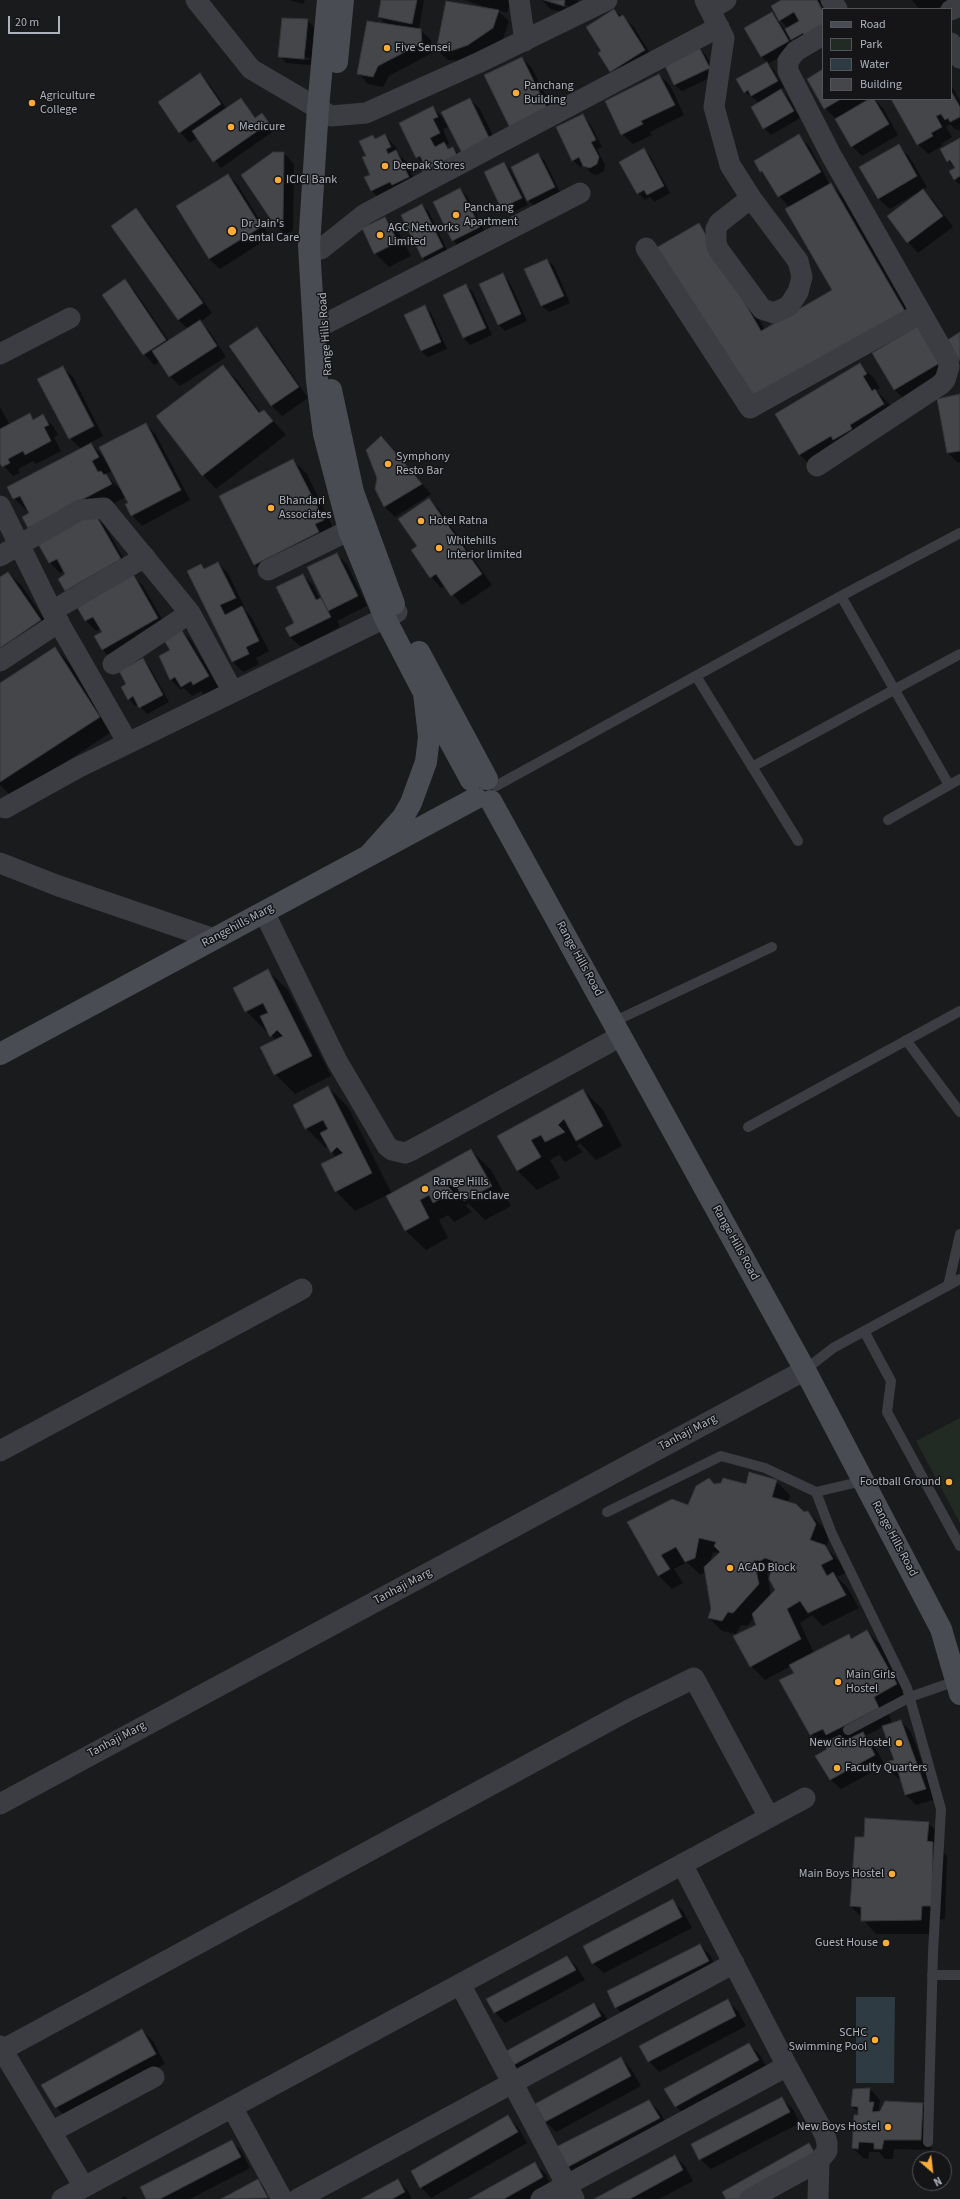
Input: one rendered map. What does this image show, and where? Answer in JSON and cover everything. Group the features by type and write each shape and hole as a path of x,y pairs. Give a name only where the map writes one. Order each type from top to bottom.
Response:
{"main road":[{"path":"328,0 324,112 309,246 317,381 324,434 357,526"},
{"name":"Range Hills Road","path":"343,0 324,112 321,250 329,380 353,492 357,526 391,615 424,693 485,790 805,1370 941,1629 958,1688"},
{"name":"Range Hills Road","path":"391,615 419,652 485,790"},
{"path":"370,854 403,817 418,788 426,762 429,737 424,693"},
{"name":"Rangehills Marg","path":"0,1054 264,912 485,790"}],"street":[{"path":"196,0 251,69 324,112 366,112 480,62 607,0"},
{"path":"519,0 525,41"},
{"path":"321,250 365,214 715,9 724,38 714,107 730,165 751,198 798,261 802,277 798,292 789,306 774,313 762,309 718,249 716,242 716,229 719,223 751,198"},
{"path":"817,466 940,385 945,380 949,367 948,360 831,155 788,71 788,61 796,51 822,36"},
{"path":"952,45 960,58"},
{"path":"325,324 580,193"},
{"path":"646,248 750,408 921,313"},
{"path":"0,354 70,318"},
{"path":"0,506 55,617 128,743"},
{"path":"0,556 20,546 80,510 104,508 190,613 233,692"},
{"path":"268,570 357,526"},
{"path":"0,661 55,617 145,557"},
{"path":"113,664 190,613"},
{"path":"4,808 79,767 391,615"},
{"path":"0,863 56,885 214,939"},
{"path":"264,912 337,1060 387,1146 392,1150 405,1153 412,1150 617,1029"},
{"path":"0,1451 302,1288"},
{"name":"Tanhaji Marg","path":"0,1804 805,1370"},
{"path":"84,2187 1,2048 622,1714 694,1678 769,1817"},
{"path":"62,2199 805,1798"},
{"path":"682,1864 787,2066 825,2135 827,2151 819,2161 750,2199"},
{"path":"298,2199 734,1963"},
{"path":"460,1984 571,2192"},
{"path":"541,2199 571,2192 787,2066"},
{"path":"51,2132 154,2077"},
{"path":"232,2107 282,2199"},
{"path":"818,2199 819,2161"}],"lane":[{"path":"485,790 841,596 960,533"},
{"path":"841,596 949,785"},
{"path":"752,767 960,654"},
{"path":"696,676 798,841"},
{"path":"888,820 960,779"},
{"path":"617,1029 772,947"},
{"path":"748,1127 960,1011"},
{"path":"906,1040 960,1112"},
{"path":"948,1286 960,1234"},
{"path":"805,1370 832,1348 960,1279"},
{"path":"864,1331 890,1381 887,1412 960,1546"},
{"path":"607,1512 721,1456 765,1468 816,1492 863,1481"},
{"path":"816,1492 832,1534 907,1688 941,1809 932,1975 928,2142"},
{"path":"848,1730 910,1697 958,1688"},
{"path":"932,1975 960,1975"}],"green space":[{"name":"Football Ground","path":"960,1418 960,1523 916,1441"}],"water":[{"name":"SCHC Swimming Pool","path":"856,1997 895,1997 894,2083 856,2083"}],"building":[{"path":"381,0 417,0 412,24 378,17"},
{"path":"544,0 565,0 564,6"},
{"path":"781,0 817,0 822,9 822,29 806,38 803,33 791,40 785,29 799,21 794,12 779,21 771,6"},
{"path":"446,1 499,10 493,28 468,45 451,51 436,51"},
{"path":"614,9 619,17 623,15 645,50 610,72 598,53 601,51 586,27"},
{"path":"772,12 789,41 761,57 744,28"},
{"path":"282,18 308,19 304,59 278,57"},
{"name":"Five Sensei","path":"367,21 421,29 422,43 378,66 373,77 357,74"},
{"path":"699,47 710,68 674,85 664,64"},
{"name":"Panchang Building","path":"522,57 549,112 511,130 484,75"},
{"path":"767,62 778,81 751,96 748,90 744,93 736,79"},
{"path":"822,70 822,100 839,100 824,109 807,79"},
{"path":"200,73 221,104 179,133 158,102"},
{"path":"659,74 675,105 641,121 643,124 621,135 605,101"},
{"path":"781,89 794,111 763,129 751,107"},
{"path":"952,93 960,107 960,117 950,122 948,118 945,120 941,114 936,116 942,127 931,133 933,136 917,145 892,100 952,100"},
{"name":"Medicure","path":"241,98 255,118 262,113 269,123 213,162 192,131"},
{"path":"470,98 492,144 464,157 441,112"},
{"path":"867,100 875,100 889,124 851,147 835,119"},
{"path":"433,106 438,117 433,119 440,133 430,138 435,147 444,142 448,149 453,147 458,158 424,175 419,164 423,162 420,156 416,158 399,123"},
{"path":"583,114 596,140 591,142 599,157 597,164 590,168 583,166 579,157 572,161 556,127"},
{"name":"Deepak Stores","path":"385,134 391,147 386,149 388,154 396,150 409,177 392,185 390,182 371,191 364,177 370,175 362,157 366,156 359,141 373,135 375,139"},
{"path":"799,134 821,172 778,197 754,161"},
{"path":"960,138 960,176 954,180 949,171 955,168 950,160 947,162 940,149"},
{"path":"899,144 917,176 878,199 859,167"},
{"path":"644,148 664,186 647,195 644,190 637,194 619,162"},
{"path":"273,152 284,152 283,221 274,224 241,175"},
{"path":"538,153 555,187 527,201 511,167"},
{"path":"504,162 522,198 501,208 484,172"},
{"path":"228,174 261,227 209,259 176,206"},
{"path":"831,183 906,313 752,398 656,248 699,223 761,331 832,290 785,209"},
{"name":"Panchang Apartment","path":"460,188 480,227 452,241 433,202"},
{"path":"923,189 943,216 907,243 887,216"},
{"path":"422,204 443,247 422,258 401,215"},
{"path":"136,208 203,303 178,320 111,226"},
{"name":"AGC Networks Limited","path":"385,217 398,242 374,254 362,228"},
{"path":"547,259 564,296 541,306 524,269"},
{"path":"503,273 521,314 498,325 479,284"},
{"path":"125,279 166,340 143,355 102,295"},
{"path":"466,284 486,328 463,338 443,295"},
{"path":"425,305 441,342 421,351 404,315"},
{"path":"200,320 217,346 169,377 152,351"},
{"path":"921,324 943,361 894,390 872,353"},
{"path":"257,327 299,387 271,406 229,346"},
{"path":"960,332 960,361 946,341"},
{"path":"860,363 867,374 863,376 872,391 875,389 884,404 850,425 852,429 833,440 831,436 799,455 775,414"},
{"path":"223,365 259,413 264,410 273,421 202,476 156,416"},
{"path":"63,366 94,426 69,439 37,379"},
{"path":"960,394 960,451 947,453 937,399"},
{"path":"30,413 33,420 43,414 49,425 44,427 51,441 25,455 23,451 8,459 10,463 2,467 0,463 0,429"},
{"path":"146,423 181,490 131,516 125,504 128,503 99,447"},
{"name":"Symphony Resto Bar","path":"381,436 422,484 384,507 375,489 377,478 366,450"},
{"path":"91,443 99,457 92,461 98,472 101,471 104,475 106,474 112,484 28,528 22,517 29,513 20,496 13,499 7,487"},
{"name":"Bhandari Associates","path":"293,459 324,520 315,524 319,532 254,565 219,496"},
{"name":"Whitehills Interior limited","path":"429,498 482,574 451,596 436,574 430,578 411,550 417,546 398,519"},
{"path":"94,512 121,559 65,591 58,579 65,574 57,559 49,563 38,544"},
{"path":"337,553 358,596 328,611 307,567"},
{"path":"218,562 236,598 220,605 225,615 242,606 259,641 246,647 249,654 232,662 187,571 201,564 204,569"},
{"path":"8,572 41,620 0,648 0,577"},
{"path":"133,574 158,618 102,650 94,636 102,632 93,617 85,621 77,607"},
{"path":"303,574 316,600 321,598 331,617 290,637 285,628 294,623 276,587"},
{"path":"181,629 209,676 193,685 191,681 181,687 175,677 170,680 159,656 170,650 163,639"},
{"path":"55,647 100,717 0,782 0,683"},
{"path":"143,658 163,695 139,708 133,696 128,700 121,687 126,684 119,671"},
{"path":"268,969 312,1056 274,1075 260,1047 283,1036 277,1030 270,1037 260,1016 268,1013 263,1003 245,1012 233,988"},
{"path":"328,1086 372,1173 335,1192 321,1164 343,1153 337,1147 331,1153 320,1133 328,1129 323,1120 305,1129 293,1105"},
{"name":"Range Hills Offcers Enclave","path":"583,1089 603,1126 576,1141 564,1119 558,1125 565,1132 545,1142 541,1135 531,1140 541,1157 517,1171 497,1136"},
{"name":"Range Hills Offcers Enclave","path":"471,1149 492,1186 464,1201 453,1179 447,1185 453,1192 433,1203 429,1195 420,1200 429,1218 405,1231 386,1196"},
{"name":"ACAD Block","path":"749,1472 777,1480 772,1497 796,1504 804,1512 808,1511 816,1524 810,1540 825,1545 833,1559 821,1565 827,1576 833,1572 846,1595 808,1613 800,1601 787,1609 801,1639 750,1667 733,1636 756,1625 752,1614 775,1590 769,1579 773,1561 765,1558 760,1561 754,1560 759,1584 733,1613 728,1612 722,1621 708,1618 711,1609 704,1567 720,1552 714,1546 716,1542 699,1538 695,1558 685,1562 676,1547 661,1555 670,1569 658,1576 627,1522 672,1499 688,1505 696,1486 709,1478 714,1484 721,1483 723,1478 746,1484"},
{"name":"Main Girls Hostel","path":"867,1630 897,1684 874,1697 879,1708 826,1735 823,1729 810,1735 779,1680 794,1673 789,1665 849,1634 851,1639"},
{"name":"New Girls Hostel","path":"901,1720 926,1789 905,1795 897,1768 888,1770 886,1762 894,1760 882,1726"},
{"name":"Faculty Quarters","path":"863,1732 875,1755 830,1780 815,1756 827,1749 823,1743 840,1735 844,1741"},
{"name":"Main Boys Hostel","path":"865,1818 929,1822 927,1841 933,1842 932,1906 922,1906 921,1920 861,1921 861,1907 850,1906 855,1837 864,1837"},
{"path":"673,1899 682,1917 592,1964 583,1946"},
{"path":"700,1944 709,1961 615,2008 607,1991"},
{"path":"567,1956 576,1970 494,2013 486,1999"},
{"path":"728,1999 736,2016 648,2062 639,2046"},
{"path":"594,2003 601,2016 510,2067 501,2054"},
{"path":"142,2029 156,2054 55,2108 41,2085"},
{"path":"749,2043 759,2060 675,2107 664,2089"},
{"path":"621,2057 631,2076 545,2122 535,2104"},
{"name":"New Boys Hostel","path":"870,2088 869,2102 874,2102 872,2112 880,2111 885,2101 923,2103 921,2140 884,2140 882,2149 874,2149 874,2143 859,2142 858,2149 852,2148 854,2115 858,2115 858,2107 851,2106 853,2089"},
{"path":"782,2097 790,2112 699,2160 691,2144"},
{"path":"649,2100 660,2118 566,2168 554,2148"},
{"path":"508,2115 518,2132 420,2188 411,2171"},
{"path":"232,2140 241,2157 160,2199 146,2199 140,2187"},
{"path":"809,2143 816,2155 739,2199 726,2199 722,2192"},
{"path":"675,2155 683,2170 630,2199 594,2199"},
{"path":"535,2162 543,2177 504,2199 469,2199"},
{"path":"258,2179 268,2198 221,2199"},
{"path":"398,2179 405,2192 392,2199 361,2199"}],"place":[{"name":"Five Sensei","path":"387,48"},
{"name":"Panchang Building","path":"516,93"},
{"name":"Agriculture College","path":"32,103"},
{"name":"Medicure","path":"231,127"},
{"name":"Deepak Stores","path":"385,166"},
{"name":"ICICI Bank","path":"278,180"},
{"name":"Panchang Apartment","path":"456,215"},
{"name":"Dr Jain's Dental Care","path":"232,231"},
{"name":"AGC Networks Limited","path":"380,235"},
{"name":"Symphony Resto Bar","path":"388,464"},
{"name":"Bhandari Associates","path":"271,508"},
{"name":"Hotel Ratna","path":"421,521"},
{"name":"Whitehills Interior limited","path":"439,548"},
{"name":"Range Hills Offcers Enclave","path":"425,1189"},
{"name":"Football Ground","path":"949,1482"},
{"name":"ACAD Block","path":"730,1568"},
{"name":"Main Girls Hostel","path":"838,1682"},
{"name":"New Girls Hostel","path":"899,1743"},
{"name":"Faculty Quarters","path":"837,1768"},
{"name":"Main Boys Hostel","path":"892,1874"},
{"name":"Guest House","path":"886,1943"},
{"name":"SCHC Swimming Pool","path":"875,2040"},
{"name":"New Boys Hostel","path":"888,2127"}]}
